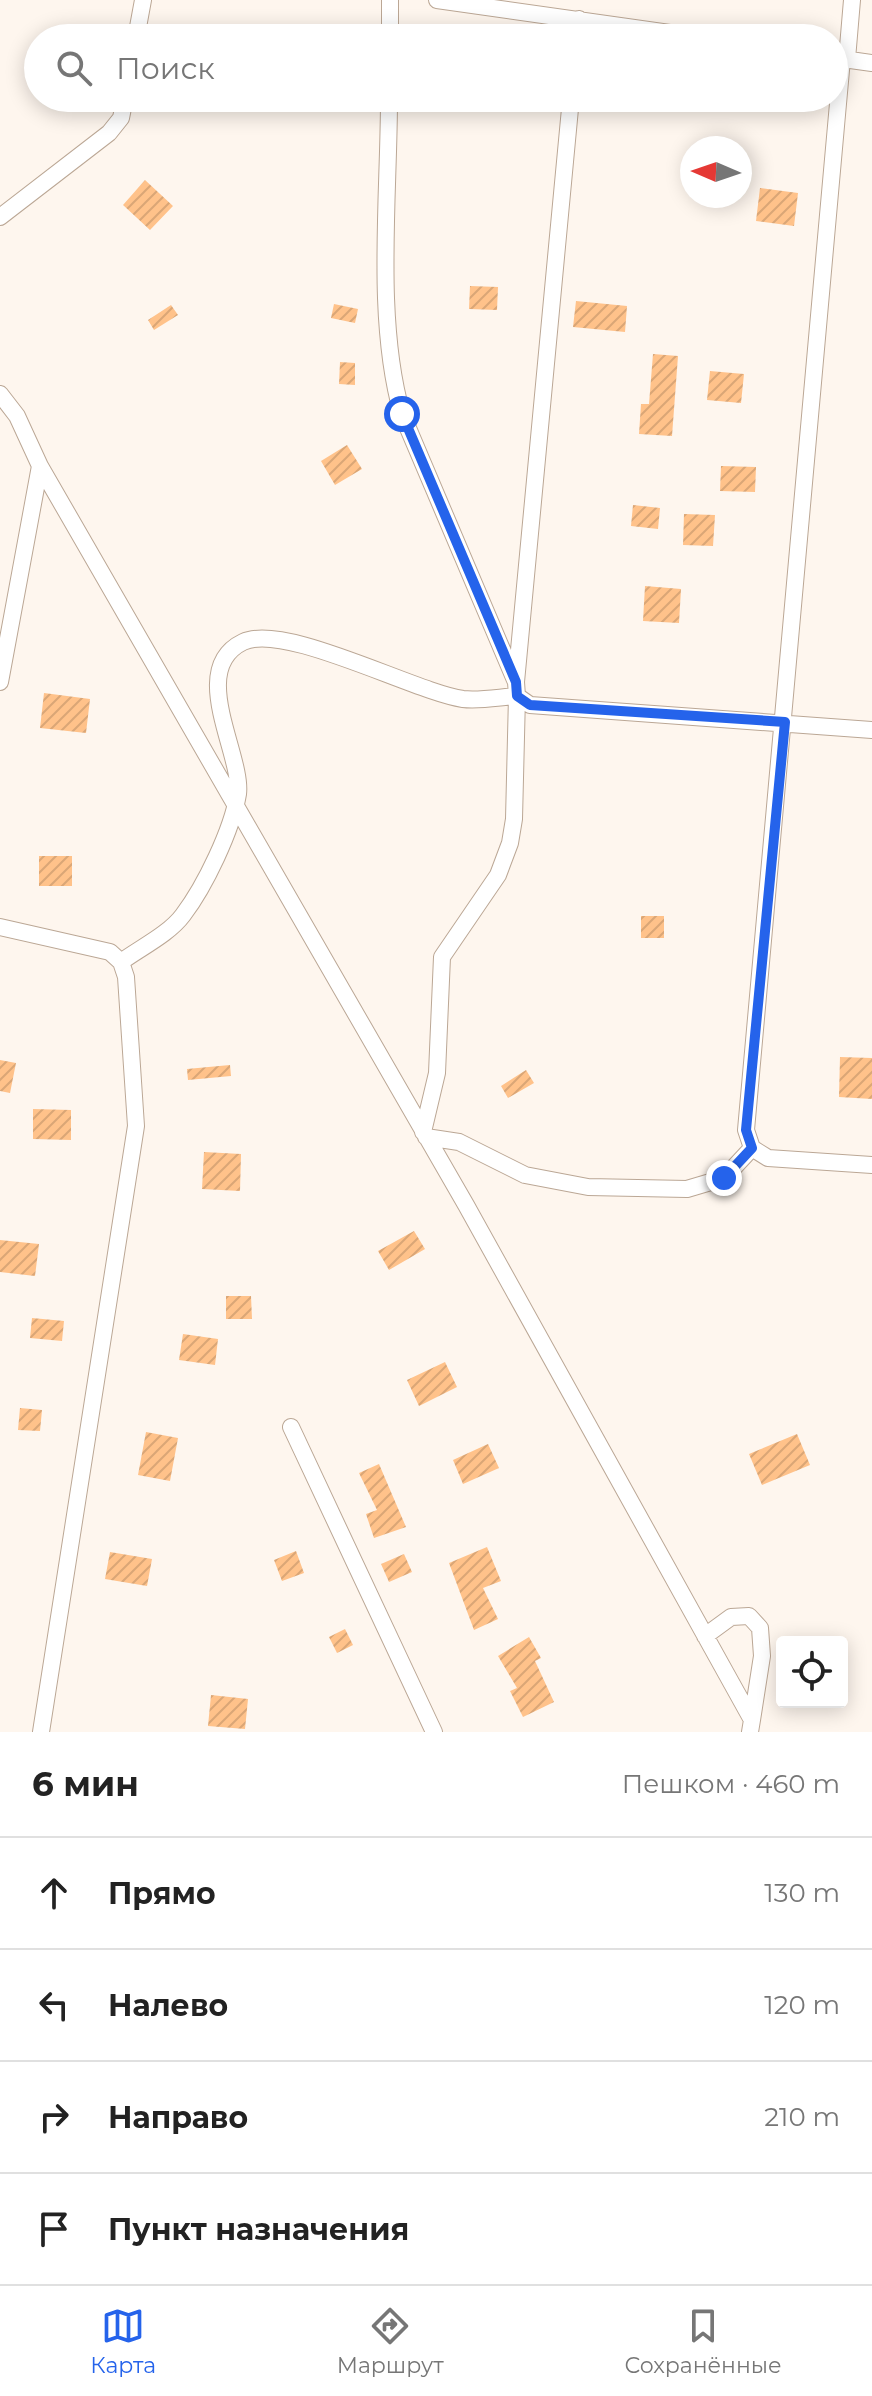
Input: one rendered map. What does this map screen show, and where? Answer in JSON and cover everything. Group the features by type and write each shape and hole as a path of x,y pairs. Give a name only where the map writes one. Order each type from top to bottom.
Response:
{"street":[{"path":"139,24 143,0"},
{"path":"390,0 390,24"},
{"path":"437,0 612,24"},
{"path":"847,24 852,0"},
{"path":"578,24 579,19"},
{"path":"848,59 872,63"},
{"path":"0,217 109,133 122,112"},
{"path":"389,112 387,341 394,385 402,414 516,689 530,705 872,730"},
{"path":"425,1134 437,1073 442,957 498,875 510,843 516,689 570,112"},
{"path":"836,112 785,722 746,1130 752,1148 768,1158 872,1165"},
{"path":"0,394 17,416 40,466 425,1134 705,1636 751,1726"},
{"path":"0,682 40,466"},
{"path":"121,962 182,917 210,869 235,805 237,770 221,725 218,697 226,659 239,643 256,637 308,648 463,699 516,689"},
{"path":"0,927 110,952 121,962 126,977 136,1126 41,1732"},
{"path":"425,1134 459,1142 525,1175 588,1187 687,1189 724,1178 752,1148"},
{"path":"291,1427 434,1732"},
{"path":"705,1636 731,1617 749,1616 760,1628 762,1656 751,1726"}],"building":[{"path":"145,180 173,206 150,230 123,205"},
{"path":"760,188 798,193 794,226 756,221"},
{"path":"470,286 498,287 497,310 469,309"},
{"path":"576,301 627,306 625,332 573,327"},
{"path":"334,304 358,309 355,323 331,318"},
{"path":"171,305 178,315 154,330 148,320"},
{"path":"653,354 678,356 672,436 639,434 641,404 649,404"},
{"path":"340,362 355,363 355,385 339,384"},
{"path":"710,371 744,374 741,403 707,400"},
{"path":"347,445 362,469 335,485 321,461"},
{"path":"721,466 756,467 755,492 720,491"},
{"path":"633,505 660,508 658,529 631,526"},
{"path":"684,514 715,515 713,546 683,545"},
{"path":"645,586 681,589 679,623 643,621"},
{"path":"44,693 90,699 86,733 40,728"},
{"path":"39,856 72,856 72,886 39,886"},
{"path":"641,916 664,916 664,938 641,938"},
{"path":"840,1057 872,1058 872,1099 839,1097"},
{"path":"0,1060 16,1063 10,1093 0,1091"},
{"path":"230,1065 231,1076 188,1080 187,1069"},
{"path":"526,1070 534,1083 508,1098 501,1086"},
{"path":"33,1109 71,1110 71,1140 33,1139"},
{"path":"204,1152 241,1154 240,1191 202,1189"},
{"path":"414,1231 425,1249 389,1270 378,1251"},
{"path":"0,1240 39,1244 35,1276 0,1272"},
{"path":"226,1296 251,1296 252,1319 226,1319"},
{"path":"32,1318 64,1321 62,1341 30,1338"},
{"path":"183,1334 218,1339 215,1365 179,1360"},
{"path":"445,1362 457,1387 419,1406 407,1380"},
{"path":"20,1408 42,1410 40,1431 18,1430"},
{"path":"146,1432 178,1438 170,1481 138,1475"},
{"path":"797,1434 810,1465 762,1485 749,1454"},
{"path":"488,1444 499,1468 463,1484 453,1460"},
{"path":"379,1464 406,1527 374,1538 366,1514 377,1510 359,1473"},
{"path":"487,1547 501,1581 483,1588 498,1619 474,1630 449,1563"},
{"path":"296,1551 304,1573 282,1581 274,1560"},
{"path":"110,1552 152,1559 147,1586 105,1579"},
{"path":"404,1554 412,1572 389,1582 381,1564"},
{"path":"345,1629 353,1645 337,1653 329,1637"},
{"path":"529,1637 541,1658 535,1661 554,1702 523,1717 510,1691 517,1688 498,1656"},
{"path":"211,1695 248,1699 245,1729 208,1726"}],"route":[{"path":"402,414 516,682 517,696 530,705 785,722 746,1130 752,1148 724,1178"}]}
